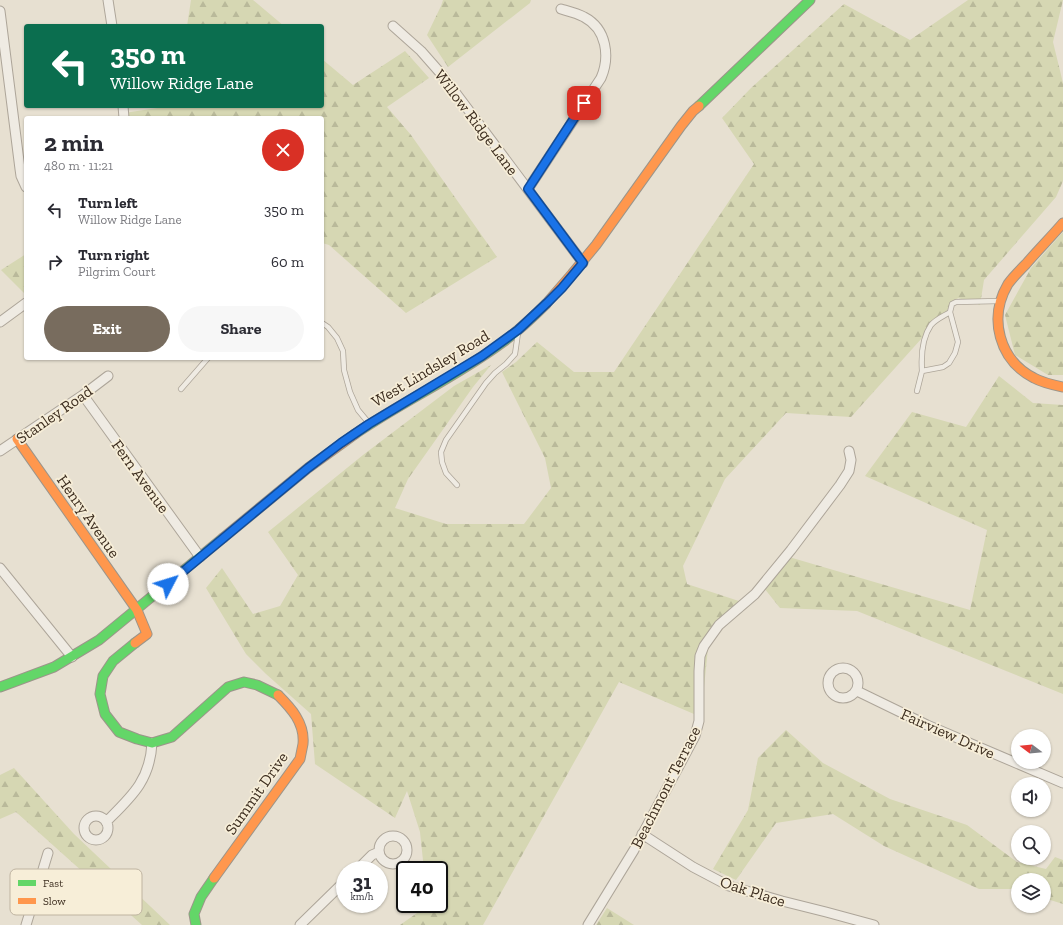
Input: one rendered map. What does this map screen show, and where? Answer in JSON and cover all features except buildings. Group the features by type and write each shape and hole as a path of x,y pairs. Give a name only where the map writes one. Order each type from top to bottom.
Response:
{"street":[{"path":"108,0 112,24"},
{"name":"West Lindsley Road","path":"0,687 42,672 72,657 99,640 308,468 369,424 482,356 518,330 562,288 583,263 693,111 810,0"},
{"path":"528,189 601,78 606,64 606,49 601,35 596,28 584,17 561,9"},
{"path":"0,11 20,169 24,183"},
{"name":"Willow Ridge Lane","path":"393,26 421,51 443,76 583,263"},
{"path":"1063,223 1010,281 1003,292 999,305 998,320 1004,348 1019,368 1028,376 1038,381 1063,388"},
{"path":"0,322 24,304"},
{"name":"Stanley Road","path":"0,451 83,395 108,376"},
{"name":"Fern Avenue","path":"83,395 200,557"},
{"name":"Henry Avenue","path":"17,439 137,610"},
{"name":"Beachmont Terrace","path":"588,925 634,850 695,736 699,722 698,672 700,656 704,646 719,625 755,594 791,550 840,485 849,471 851,460 849,451"},
{"path":"0,568 72,657"},
{"name":"Summit Drive","path":"137,610 147,634 113,661 103,676 100,694 105,714 119,732 137,739 152,742 172,737 228,687 244,682 257,685 277,694 291,708 301,725 303,742 300,759 201,897 194,914 196,925"},
{"name":"Fairview Drive","path":"856,691 927,725 1063,783"},
{"path":"106,822 134,794 143,779 151,755 152,742"},
{"name":"Oak Place","path":"642,834 693,867 729,886 874,925"},
{"path":"366,861 372,855 379,852"},
{"path":"43,869 48,853"},
{"path":"300,925 336,891"},
{"path":"26,925 29,915"}],"lane":[{"path":"922,371 943,367 949,363 955,353 958,342 950,312 952,304 956,302 1001,301"},
{"path":"917,391 922,371 921,359 924,340 932,324 950,312"},
{"path":"324,324 337,338 343,352 344,370 350,392 358,410 369,424"},
{"path":"457,484 446,473 442,462 441,452 446,440 486,383 515,354 518,330"},
{"path":"181,389 206,360"}],"green space":[{"path":"191,0 253,0 282,24 187,24"},
{"path":"443,0 531,0 530,3 448,67 427,35"},
{"path":"968,0 1063,0 1053,42 1063,83 1063,181 1056,197 984,280 980,305 958,298 851,417 786,413 725,479 683,566 687,584 745,603 709,638 701,717 619,682 483,925 400,925 417,913 448,913 448,861 423,861 420,832 407,791 395,818 315,764 311,714 246,654 206,588 222,568 253,614 280,606 298,575 268,532 363,455 454,386 491,365 473,387 408,479 395,508 446,524 524,524 551,488 545,458 502,372 516,362 537,342 574,372 614,372 754,164 722,118 751,88 844,4 910,40"},
{"path":"405,51 429,78 387,107 411,135 497,257 406,313 329,245 324,244 324,116 126,116 124,113 158,108 324,108 324,61 353,85"},
{"path":"1063,232 1063,375 1048,375 1015,355 1005,315 1031,268"},
{"path":"24,255 24,293 1,270"},
{"path":"999,376 1033,403 1063,405 1063,694 857,611 780,608 764,588 789,557 970,610 987,530 865,476 912,412 966,427"},
{"path":"786,730 823,763 890,799 967,825 1011,858 1011,865 1029,865 1046,869 1049,865 1051,865 1055,857 1063,860 1063,904 1051,900 1051,873 1011,873 1011,889 979,889 884,846 833,814 776,823 736,880 713,869 748,810 758,758"},
{"path":"14,768 74,834 111,869 80,869 16,812 0,819 0,775"},
{"path":"142,898 170,925 142,925 131,915 142,915"},
{"path":"607,908 634,925 596,925"}],"traffic: fast":[{"path":"699,106 810,0"},
{"path":"355,434 485,355 514,333 546,304"},
{"path":"0,687 54,667 99,640 223,538"},
{"path":"135,643 113,661 103,676 100,694 105,714 119,732 137,739 152,743 172,737 228,687 244,682 257,685 278,695"},
{"path":"196,925 194,914 201,897 214,878"}],"traffic: slow":[{"path":"546,304 596,245 681,126 699,106"},
{"path":"1063,223 1008,284 1002,297 998,324 1000,337 1005,349 1012,360 1022,370 1041,381 1063,387"},
{"path":"223,538 308,468 355,434"},
{"path":"17,439 137,610 147,634 135,643"},
{"path":"214,878 300,759 303,744 302,729 296,716 278,695"}],"route":[{"path":"168,584 308,468 341,443 369,424 501,343 534,317 562,288 583,263 528,189 584,103"}]}
